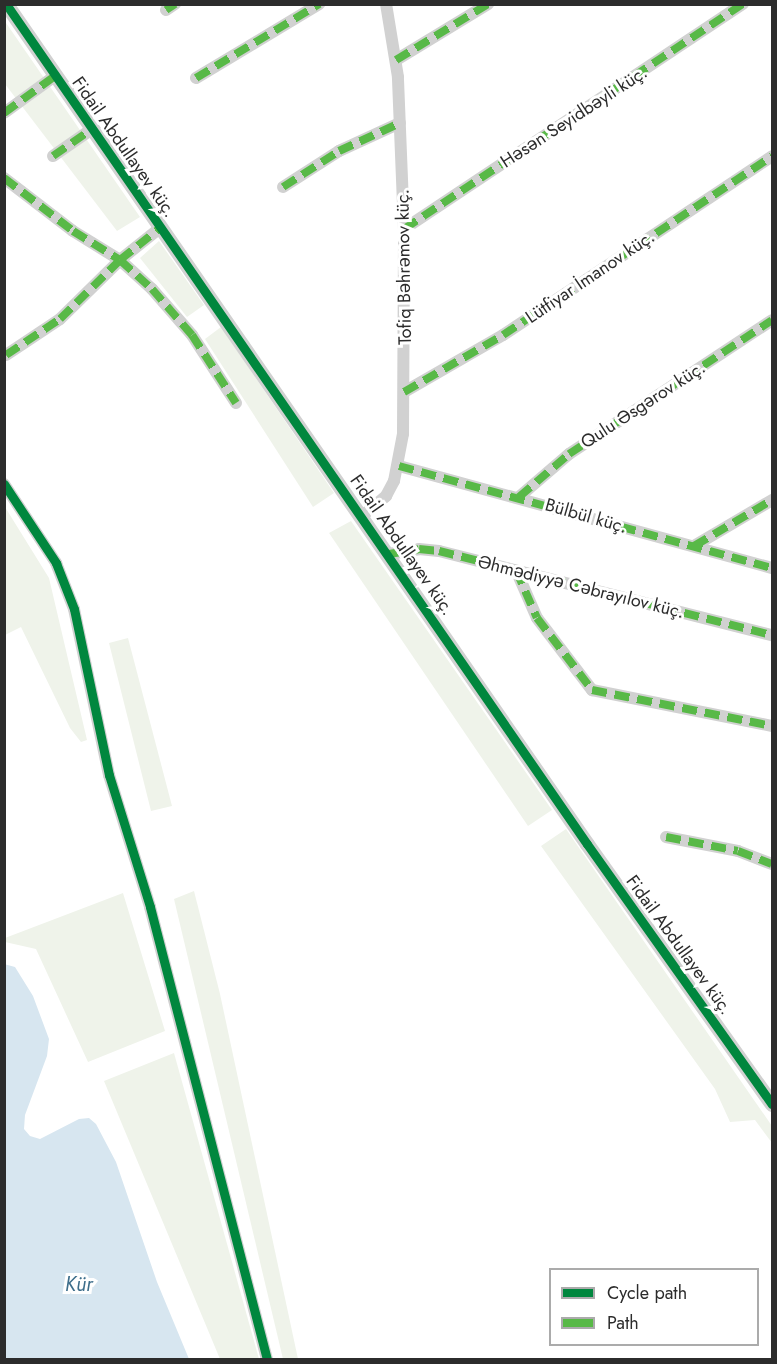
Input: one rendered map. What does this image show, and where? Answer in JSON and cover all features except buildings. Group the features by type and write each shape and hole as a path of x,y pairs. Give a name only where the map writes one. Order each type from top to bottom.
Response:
{"street":[{"name":"Fidail Abdullayev küç.","path":"6,4 587,844 772,1104"},
{"path":"196,78 319,4"},
{"name":"Tofiq Bəhrəmov küç.","path":"361,517 386,496 399,466 404,392 404,229 400,123 396,60 386,4"},
{"path":"396,60 488,4"},
{"name":"Həsən Seyidbəyli küç.","path":"404,229 743,4"},
{"path":"4,113 56,76"},
{"path":"283,187 339,151 400,123"},
{"path":"53,156 92,129"},
{"name":"Lütfiyar İmanov küç.","path":"404,392 503,335 772,156"},
{"path":"4,178 73,231 120,260 152,289 192,335 236,403"},
{"path":"6,355 60,319 120,260 160,228"},
{"name":"Qulu Əsgərov küç.","path":"519,497 568,454 772,320"},
{"name":"Bülbül küç.","path":"399,466 772,568"},
{"path":"4,484 56,563 74,609 110,775 150,907 267,1359"},
{"path":"694,546 772,500"},
{"name":"Əhmədiyyə Cəbrayılov küç.","path":"388,554 419,549 439,551 772,634"},
{"path":"516,570 537,618 592,690 772,726"},
{"path":"666,837 738,851 772,864"}],"shaded area":[{"path":"4,20 140,217 117,231 5,84"},
{"path":"159,241 204,305 187,317 140,258"},
{"path":"221,327 334,493 313,507 205,339"},
{"path":"5,507 49,578 87,740 81,742 70,728 21,627 5,635"},
{"path":"351,521 552,810 528,826 329,533"},
{"path":"128,638 172,806 151,811 109,643"},
{"path":"566,829 772,1126 772,1143 755,1120 730,1122 715,1089 541,846"},
{"path":"194,891 220,994 298,1359 283,1359 174,899"},
{"path":"123,893 165,1031 88,1062 36,949 5,942 5,938"},
{"path":"174,1053 259,1359 220,1359 104,1081"}],"water":[{"name":"Kür","path":"4,964 15,967 33,996 49,1039 47,1056 25,1115 24,1129 30,1136 40,1139 79,1119 89,1118 96,1124 116,1162 157,1282 189,1359 5,1359"}],"marked path":[{"path":"166,10 175,4"},
{"path":"196,78 319,4"},
{"path":"396,60 488,4"},
{"path":"404,229 743,4"},
{"path":"4,113 55,76"},
{"path":"283,187 339,151 400,123"},
{"path":"53,156 92,129"},
{"path":"404,392 503,335 772,156"},
{"path":"4,178 73,231 120,260 152,289 192,335 236,403"},
{"path":"6,355 60,319 120,260 160,228"},
{"path":"519,497 569,454 772,320"},
{"path":"399,466 772,568"},
{"path":"694,546 772,500"},
{"path":"389,554 419,549 439,551 772,635"},
{"path":"516,570 537,618 592,690 772,726"},
{"path":"666,837 738,851 772,864"}],"cycle path":[{"path":"6,4 587,844 772,1104"},
{"path":"4,484 56,563 74,609 109,775 150,907 267,1360"}]}
